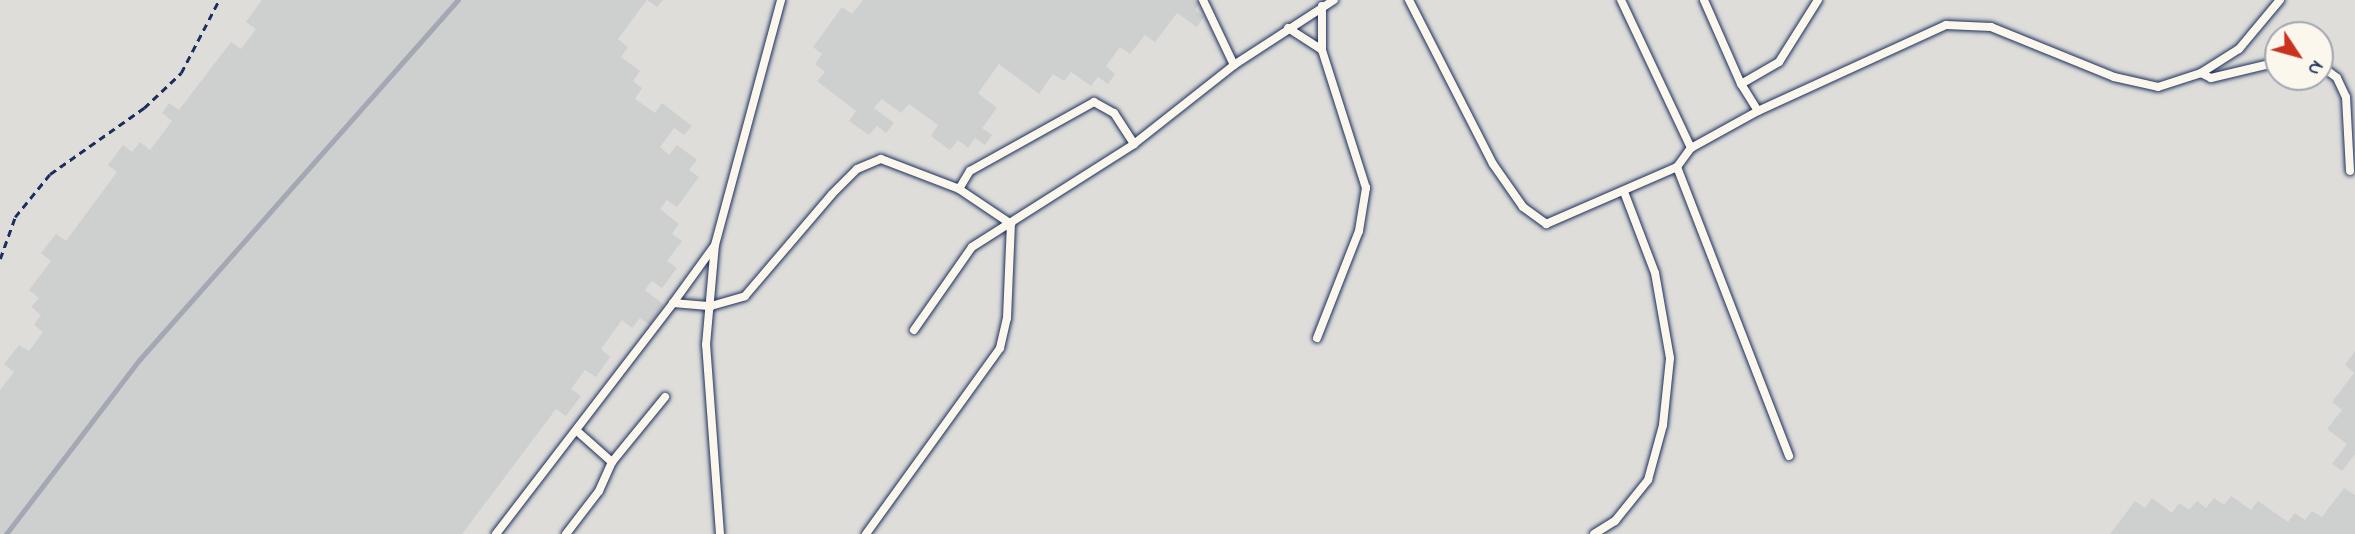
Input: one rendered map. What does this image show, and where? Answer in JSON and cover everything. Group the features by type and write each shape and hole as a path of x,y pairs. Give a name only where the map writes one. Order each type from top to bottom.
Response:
{"lane":[{"path":"719,534 706,345 715,245 781,0"},
{"path":"1203,0 1234,65"},
{"path":"914,330 971,247 1134,144 1234,65 1334,0"},
{"path":"1409,0 1493,164 1523,207 1546,224 1677,167 1691,148 1758,111 1946,25 1992,27 2114,77 2158,87 2201,73 2239,49 2280,0"},
{"path":"1621,0 1691,148"},
{"path":"1704,0 1741,84 1758,111"},
{"path":"1741,84 1779,62 1818,0"},
{"path":"1317,338 1359,231 1366,188 1322,50 1322,6"},
{"path":"1288,29 1322,50"},
{"path":"2201,73 2211,78 2264,65"},
{"path":"2334,76 2346,97 2350,171"},
{"path":"959,189 970,170 1094,102 1114,113 1134,144"},
{"path":"673,303 711,306 745,296 857,169 881,159 959,189 1011,224"},
{"path":"1677,167 1789,456"},
{"path":"1594,534 1615,522 1647,480 1663,425 1670,358 1655,273 1624,192"},
{"path":"866,534 1000,348 1007,318 1011,224"},
{"path":"496,534 577,431 715,245"},
{"path":"566,534 599,491 612,462 666,397"},
{"path":"577,431 612,462"}],"path":[{"path":"0,259 15,217 50,174 144,108 181,73 219,0"}],"shaded area":[{"path":"0,0 2355,0 2355,534 0,534"},
{"path":"262,0 647,0 618,39 628,47 621,57 640,71 633,81 642,88 635,99 655,113 662,103 692,126 684,135 674,128 660,147 669,155 677,145 697,160 689,170 699,177 677,207 667,200 660,209 679,224 672,234 682,241 667,261 677,268 662,288 652,281 645,290 664,305 650,325 640,318 632,328 622,320 601,349 610,357 596,377 585,370 571,389 581,396 566,416 556,409 462,534 0,534 0,390 14,372 4,364 19,345 29,351 43,332 34,325 41,315 31,307 39,298 29,290 51,261 41,253 56,234 66,241 117,172 108,165 123,145 132,152 140,142 150,150 172,121 162,113 169,103 179,110 231,42 241,49 256,29 246,22"},
{"path":"647,0 663,0 657,7"},
{"path":"863,0 1202,0 1195,10 1204,17 1197,27 1177,13 1155,42 1145,35 1130,54 1120,47 1106,66 1115,74 1108,84 1098,77 1091,86 1071,72 1064,81 1053,74 1039,94 999,64 978,93 997,108 982,128 992,135 985,145 975,138 968,148 958,140 950,150 931,136 938,125 909,104 901,113 882,99 874,108 894,123 886,133 877,126 869,135 849,121 856,111 817,81 825,72 815,64 822,54 813,47 842,7 852,14"},
{"path":"2355,351 2355,454 2342,471 2332,464 2347,444 2327,429 2342,410 2332,402 2354,373 2345,365"},
{"path":"2344,488 2355,495 2355,534 2110,534 2135,501 2145,508 2152,498 2172,513 2179,503 2189,510 2197,501 2206,508 2214,498 2224,505 2231,496 2251,510 2258,501 2288,522 2295,513 2305,520 2312,511 2322,517"}],"waterway":[{"path":"6,534 140,359 458,0"}]}
